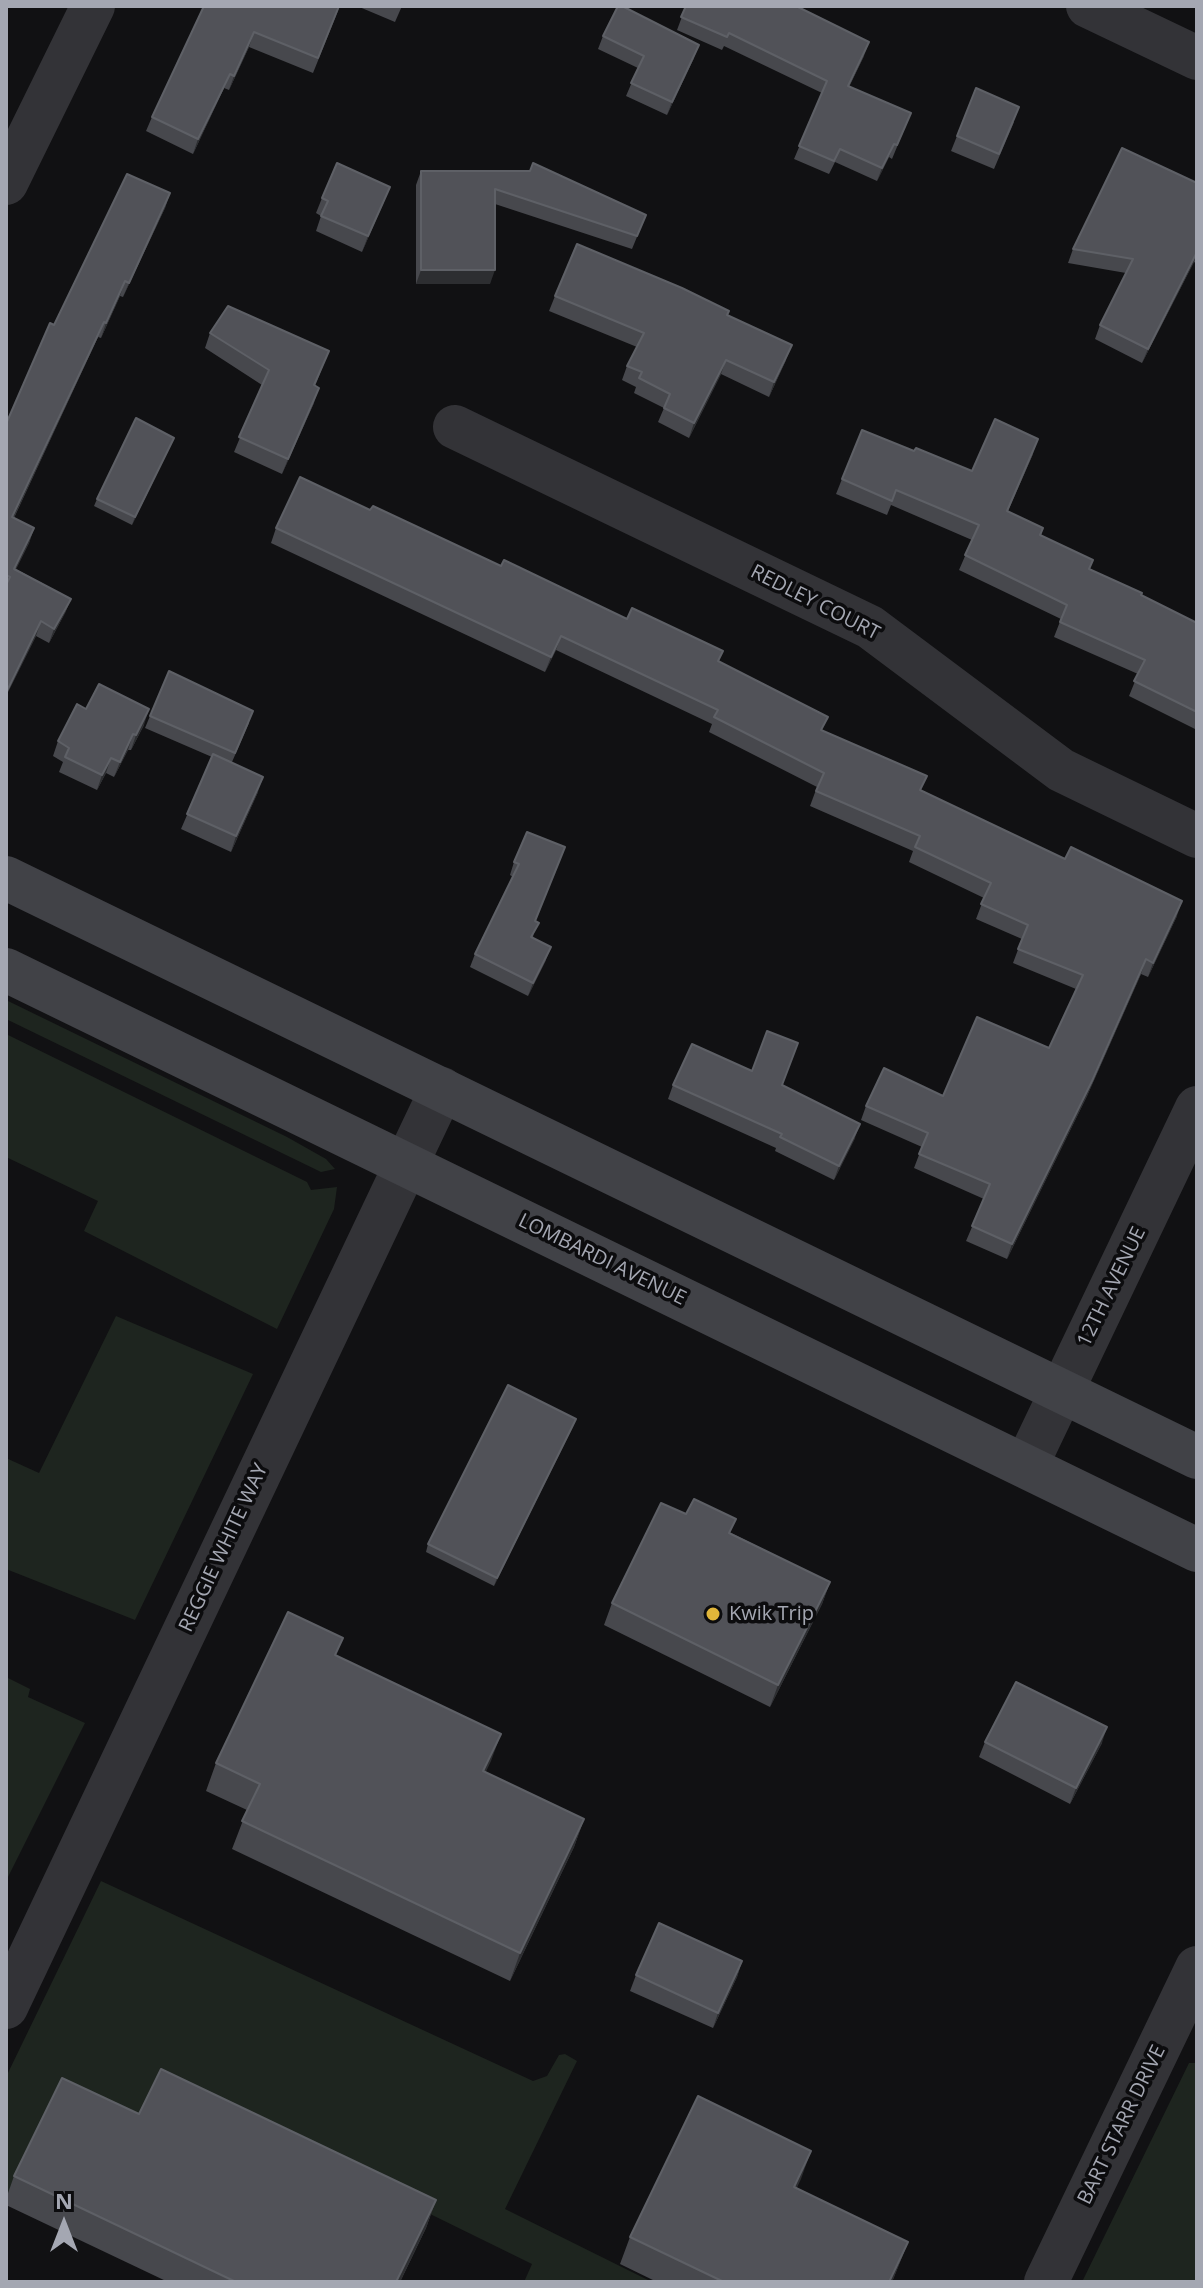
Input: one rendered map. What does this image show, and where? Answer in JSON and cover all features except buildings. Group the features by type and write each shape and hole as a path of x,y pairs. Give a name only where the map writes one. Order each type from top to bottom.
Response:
{"main road":[{"path":"6,878 1197,1457"},
{"name":"LOMBARDI AVENUE","path":"6,970 1197,1550"}],"street":[{"path":"6,183 93,6"},
{"path":"1088,6 1197,58"},
{"name":"REDLEY COURT","path":"455,427 870,627 1061,770 1197,836"},
{"name":"REGGIE WHITE WAY","path":"6,2007 442,1089"},
{"name":"12TH AVENUE","path":"1026,1466 1197,1108"},
{"name":"BART STARR DRIVE","path":"1046,2282 1197,1968"}],"shaded area":[{"path":"6,1000 287,1137 326,1159 335,1169 321,1172 6,1019"},
{"path":"6,1034 307,1182 311,1190 337,1187 334,1209 277,1329 84,1231 98,1201 6,1157"},
{"path":"116,1316 253,1374 135,1620 6,1569 6,1458 39,1473"},
{"path":"6,1677 30,1689 28,1697 85,1723 6,1881"},
{"path":"101,1881 533,2081 547,2076 559,2055 565,2054 577,2061 505,2209 652,2282 524,2282 532,2264 426,2212 129,2142 6,2200 6,2077"},
{"path":"1189,2063 1197,2063 1197,2282 1082,2282"}],"place":[{"name":"Kwik Trip","path":"713,1614"}]}
